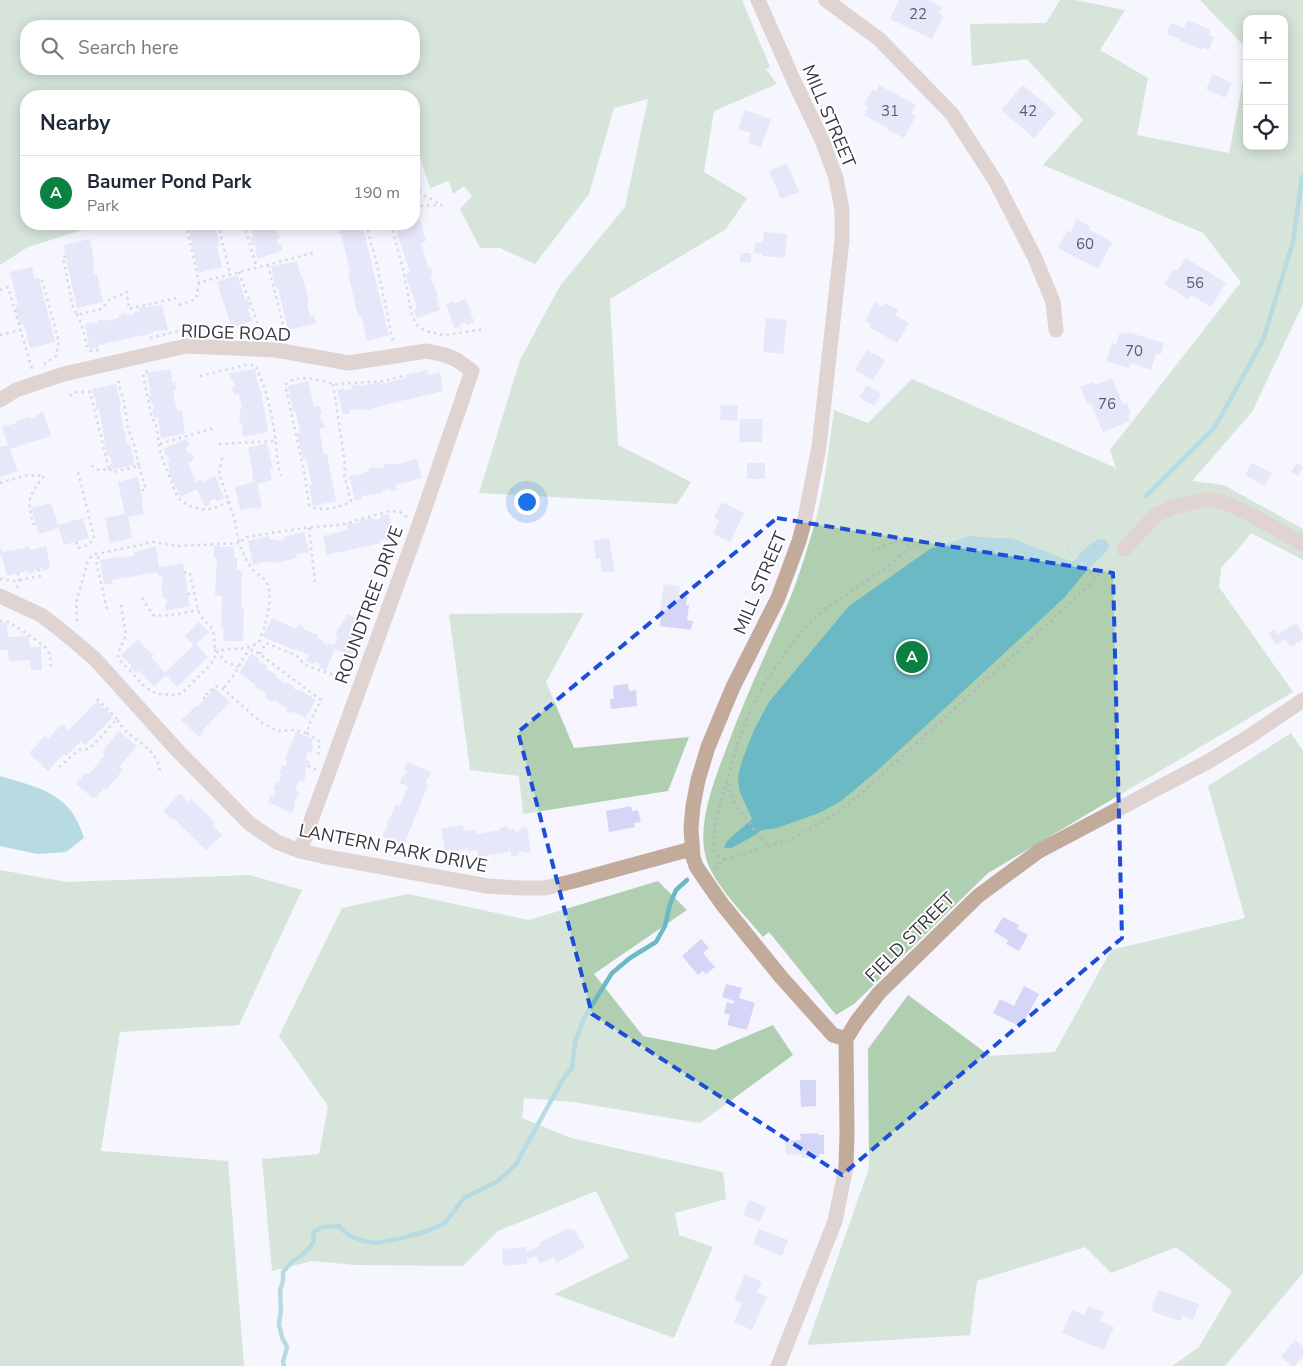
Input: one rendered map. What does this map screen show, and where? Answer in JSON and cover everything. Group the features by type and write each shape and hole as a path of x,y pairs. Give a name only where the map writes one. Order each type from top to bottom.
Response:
{"street":[{"name":"MILL STREET","path":"758,0 822,140 836,178 842,210 842,240 819,447 802,532 778,598 733,687 708,747 692,806 692,849 696,866 722,904 751,941 833,1035 846,1039"},
{"path":"826,0 879,39 952,114 996,182 1035,258 1053,302 1056,330"},
{"name":"RIDGE ROAD","path":"0,400 16,390 56,377 186,346 276,350 349,363 427,351 457,360 472,371"},
{"name":"ROUNDTREE DRIVE","path":"300,851 420,522 472,371"},
{"path":"1127,546 1156,515 1164,510 1202,500 1215,500 1230,505 1303,544"},
{"name":"LANTERN PARK DRIVE","path":"0,596 41,615 95,659 177,750 250,824 276,842 300,851 487,886 545,888 692,849"},
{"name":"FIELD STREET","path":"846,1039 857,1021 879,993 978,896 1040,851 1211,760 1303,700"},
{"path":"778,1366 835,1221 846,1167 846,1039"}],"path":[{"path":"420,192 442,205 420,206"},
{"path":"179,305 196,299 200,283 196,274 187,230"},
{"path":"219,230 230,274"},
{"path":"246,230 257,268"},
{"path":"368,230 381,282 395,356"},
{"path":"393,230 403,269 412,316 418,326 426,332 442,335 486,329"},
{"path":"200,283 313,253"},
{"path":"66,257 63,257 73,308 80,320 88,348 90,351 100,350"},
{"path":"268,265 283,324"},
{"path":"239,272 258,322 265,349"},
{"path":"42,280 60,342 56,356 43,366"},
{"path":"0,290 8,287 33,370"},
{"path":"77,314 101,309 110,300 127,292 129,309 176,298"},
{"path":"143,340 186,329"},
{"path":"0,335 20,330"},
{"path":"113,363 124,402 128,428 146,489 141,491"},
{"path":"200,376 246,365 255,365 263,382 280,476"},
{"path":"26,373 38,368"},
{"path":"150,369 143,374 151,416 156,424 161,455 178,498 187,506 205,510 229,502"},
{"path":"333,384 345,464 344,474 351,502 324,509 314,509 309,505 286,384 290,380 308,378 333,384 383,381 402,376"},
{"path":"70,396 75,392 90,392 110,469"},
{"path":"160,444 214,428"},
{"path":"218,444 275,441"},
{"path":"216,651 222,649 240,650 257,644 269,611 269,589 265,579 250,567 238,543 234,517 219,474 222,458"},
{"path":"90,465 99,470 110,469 113,472 139,466"},
{"path":"76,468 94,537 92,542 84,547 78,548 76,542"},
{"path":"0,482 27,475 44,476 30,495 29,505 33,524 35,523"},
{"path":"77,621 76,604 90,558 95,554 153,542 178,546 238,543 247,537 340,525 390,511 400,512 410,519 420,522"},
{"path":"725,860 718,856 714,850 714,835 717,815 738,742 765,683 802,630 826,608 850,593 945,521 962,515 978,514 994,518 1068,549 1096,578"},
{"path":"711,870 725,860 794,838 837,814 1051,621 1127,546 1109,528 1099,525 1090,530 1068,549"},
{"path":"309,528 315,583"},
{"path":"871,550 900,540 911,547"},
{"path":"102,554 97,559 97,566 108,609"},
{"path":"0,579 14,581 40,576 38,569"},
{"path":"121,605 126,636 118,658 145,687 157,694 178,694 184,691 211,664 216,651 211,627 198,610 190,574 189,572 184,573"},
{"path":"188,594 194,593"},
{"path":"142,598 153,615 160,616 198,610"},
{"path":"0,621 10,622 32,636 46,648 50,655 51,668"},
{"path":"260,640 297,656 304,664 310,667 360,683"},
{"path":"260,654 266,643"},
{"path":"223,689 246,654 252,650 260,654 321,700 310,722 307,733"},
{"path":"216,651 225,662 238,667"},
{"path":"205,699 203,697 216,686 223,689 261,722 277,731 295,730 314,736 320,742 319,753 315,769 308,766"},
{"path":"97,699 117,719 121,728 150,751 158,762 160,771"},
{"path":"59,767 79,750 88,749 117,719"},
{"path":"727,782 731,796 738,809 769,846"}],"highlighted area":[{"path":"777,518 1113,573 1122,938 842,1175 592,1014 518,732"}],"green space":[{"path":"0,0 742,0 770,67 766,69 777,84 714,111 704,172 747,198 726,229 610,299 618,445 691,482 677,504 479,493 520,360 560,286 625,207 648,99 614,108 589,194 535,264 500,248 480,248 460,209 472,196 464,186 453,194 449,181 430,188 420,157 420,90 20,90 20,230 82,230 28,247 0,265"},
{"path":"1060,0 1075,0 1125,10 1100,50 1148,78 1137,135 1229,153 1243,81 1243,150 1288,150 1288,15 1243,15 1243,45 1200,0 1303,0 1303,304 1252,412 1192,481 1224,485 1303,529 1303,560 1251,533 1221,568 1219,587 1293,692 988,873 854,1004 836,1015 769,932 763,937 722,889 706,858 704,844 705,815 718,770 790,599 806,554 822,490 834,410 868,423 912,379 1116,468 1110,450 1241,282 1203,233 1043,165 1083,120 1027,59 972,66 970,24 1046,23"},
{"path":"584,613 546,682 574,748 689,737 668,791 523,814 519,776 470,770 449,614"},
{"path":"1291,733 1303,751 1303,1273 1225,1366 1172,1366 1199,1347 1232,1291 1176,1247 1111,1273 1085,1247 977,1281 970,1335 807,1345 869,1168 868,1049 908,995 990,1056 1055,1052 1111,950 1245,918 1208,786"},
{"path":"0,870 67,882 250,875 302,890 239,1025 120,1032 101,1151 228,1161 244,1366 0,1366"},
{"path":"658,881 687,910 594,974 643,1036 714,1050 773,1025 793,1055 700,1123 573,1102 524,1098 522,1118 571,1138 723,1172 726,1199 675,1213 679,1235 713,1247 674,1338 554,1294 629,1258 596,1191 498,1231 463,1266 355,1265 312,1261 272,1271 262,1159 319,1154 328,1106 279,1036 342,908 408,894 529,920"}],"water":[{"path":"970,536 1012,538 1072,562 1096,540 1105,540 1109,545 1106,552 1064,598 878,770 841,801 819,813 777,828 762,830 731,848 724,848 726,842 752,819 739,790 738,776 754,730 769,702 849,606 930,549"},
{"path":"0,776 41,789 62,802 71,811 84,838 66,852 37,854 0,846"}],"building":[{"path":"899,0 928,0 942,7 939,13 944,16 932,39 890,19"},
{"path":"1187,20 1211,30 1209,35 1214,37 1209,50 1203,47 1202,50 1167,34 1171,23 1184,28"},
{"path":"1213,74 1232,83 1225,98 1206,89"},
{"path":"879,85 916,105 911,114 916,116 904,138 864,115 868,107 864,104 873,89 876,91"},
{"path":"1023,85 1056,113 1034,138 1001,110"},
{"path":"745,110 771,119 761,147 748,143 751,133 738,129"},
{"path":"787,163 799,192 781,199 769,171"},
{"path":"1077,219 1091,227 1089,229 1112,242 1098,269 1058,248 1067,231 1070,233"},
{"path":"420,220 426,241 421,243 429,269 431,268 433,275 430,276 438,296 436,297 440,310 417,318 414,310 417,307 405,274 410,272 396,230 420,230"},
{"path":"189,230 216,230 220,246 217,246 222,267 198,273"},
{"path":"252,230 277,230 280,238 277,239 278,245 281,244 283,250 258,259 255,245 253,245 250,238 254,236"},
{"path":"338,230 363,230 389,335 367,341 361,315 358,316 341,233 339,234"},
{"path":"764,232 787,234 785,258 762,256 762,254 754,253 756,243 763,243"},
{"path":"90,239 95,266 93,267 94,274 97,274 103,302 77,308 63,245"},
{"path":"741,253 751,253 751,263 740,262"},
{"path":"1186,258 1226,283 1211,307 1191,295 1188,299 1164,284 1174,269 1177,271"},
{"path":"297,261 309,301 307,303 310,317 314,316 316,323 288,330 271,267"},
{"path":"32,267 35,279 39,278 55,342 30,348 24,324 20,326 15,306 18,305 10,272"},
{"path":"237,275 246,301 248,300 250,308 248,309 253,321 229,329 228,323 230,322 217,282"},
{"path":"466,298 474,322 466,325 465,322 460,324 461,326 454,328 446,304 453,301 454,304"},
{"path":"875,302 883,307 885,303 898,310 895,315 909,323 897,343 869,327 871,324 865,321"},
{"path":"162,305 168,330 154,331 153,333 98,345 98,348 90,349 85,324 99,323 99,320 106,319 107,321 119,318 118,315 126,313 127,316 133,315 134,312 140,311 140,308"},
{"path":"766,318 787,320 783,354 763,352"},
{"path":"1120,332 1127,334 1127,332 1164,343 1161,354 1156,353 1151,370 1131,363 1129,368 1106,361 1112,343 1116,344"},
{"path":"867,350 885,360 873,380 855,370"},
{"path":"171,369 172,383 175,382 176,390 173,391 177,411 182,410 185,434 161,438 158,417 154,418 152,410 154,409 152,402 150,403 149,396 151,396 147,373"},
{"path":"255,369 257,382 261,390 268,432 243,437 242,424 239,417 241,416 239,409 242,408 239,394 234,395 232,387 235,387 234,380 231,381 230,373"},
{"path":"427,370 428,375 440,372 443,391 372,408 372,410 350,410 350,413 343,415 337,390 344,388 345,390 352,389 351,386 359,384 360,386 380,382 380,384 407,378 406,375"},
{"path":"1112,378 1123,404 1127,403 1131,414 1128,416 1130,421 1103,432 1090,402 1087,404 1080,387 1093,382 1095,385"},
{"path":"308,381 314,407 320,406 322,414 320,414 321,420 325,428 319,429 324,455 327,454 336,501 313,506 309,486 312,485 306,458 303,459 297,433 300,433 296,412 293,411 288,386"},
{"path":"116,384 127,445 130,444 135,465 111,470 110,464 112,464 110,456 107,455 99,409 96,410 95,404 97,403 92,389"},
{"path":"867,385 881,394 874,406 859,397"},
{"path":"721,405 738,406 737,421 720,420"},
{"path":"43,412 51,436 10,449 18,471 0,477 0,447 8,445 2,427 30,417 30,419"},
{"path":"740,419 763,419 762,442 739,442"},
{"path":"186,439 190,446 186,448 189,454 192,453 194,460 188,463 196,482 201,479 202,482 215,476 224,498 218,501 215,499 205,507 197,489 180,497 168,470 170,469 168,463 170,462 163,449"},
{"path":"267,443 273,469 270,469 272,480 257,484 262,505 254,509 253,507 240,510 235,487 253,482 248,448"},
{"path":"417,459 422,478 396,485 397,490 391,492 390,489 382,491 383,493 362,496 362,499 355,500 349,476 363,474 369,471 369,468 377,467 377,469 392,463 392,465"},
{"path":"747,463 765,463 765,479 747,479"},
{"path":"1252,463 1272,473 1265,486 1245,475"},
{"path":"1297,463 1303,467 1298,476 1291,472"},
{"path":"138,477 144,514 128,517 132,538 110,543 105,518 125,514 118,482"},
{"path":"722,502 744,513 730,542 713,534 719,521 714,518"},
{"path":"51,503 58,525 83,518 89,538 64,545 59,528 39,534 31,508"},
{"path":"389,514 395,539 380,540 381,543 327,555 323,536 348,530 346,524 352,522 352,524 373,518 374,520"},
{"path":"304,532 309,552 296,555 297,558 276,563 275,561 267,563 267,561 253,565 248,541 269,536 270,540 276,539 276,541 284,539 283,537"},
{"path":"609,538 615,571 602,573 600,558 596,559 593,541"},
{"path":"0,546 2,552 29,547 30,550 46,546 50,567 42,571 42,568 34,570 34,572 28,574 27,571 7,576 2,555 0,556"},
{"path":"156,546 159,567 183,563 190,606 166,611 166,597 163,598 161,583 163,583 162,575 158,576 158,572 112,580 113,583 104,585 100,560 121,556 121,558 134,556 134,552"},
{"path":"214,546 234,547 234,558 237,558 237,570 242,571 241,609 244,609 243,641 223,641 224,628 221,628 222,596 215,595 217,558 214,558"},
{"path":"664,584 680,586 679,596 687,597 686,605 689,605 687,620 693,621 691,630 660,626 661,616 659,616"},
{"path":"347,614 363,621 353,643 357,644 351,657 335,649 326,670 319,667 320,664 306,661 309,655 263,637 272,618 296,629 298,624 304,627 303,629 318,635 317,638 323,640 322,642 334,645 338,637 335,636 338,628"},
{"path":"199,622 209,632 196,644 208,657 177,687 166,675 154,686 138,670 136,673 130,668 132,666 121,655 138,639 154,655 151,657 165,672 194,645 185,636"},
{"path":"0,623 7,623 8,637 29,636 30,647 41,647 42,670 31,670 30,660 9,661 8,650 0,650"},
{"path":"1296,623 1303,634 1303,639 1291,647 1285,639 1276,645 1268,633 1275,629 1278,634"},
{"path":"251,654 259,658 258,661 267,666 266,669 277,675 275,677 286,684 287,682 294,686 293,688 298,691 299,689 316,700 305,718 293,711 292,714 286,711 287,708 274,700 273,702 265,698 267,694 255,687 256,685 239,673"},
{"path":"628,684 629,691 636,690 637,706 611,709 610,699 614,699 613,686"},
{"path":"215,688 230,702 202,731 199,737 181,720"},
{"path":"97,701 113,717 85,745 81,741 66,756 64,754 48,771 29,753 45,736 48,739 62,724 69,730"},
{"path":"119,731 137,746 119,767 123,770 106,790 104,788 94,799 76,784 85,773 88,775 105,755 102,752"},
{"path":"296,732 313,739 311,745 314,746 311,753 308,752 305,759 310,761 304,774 306,775 303,782 299,780 295,790 299,792 292,813 268,802 270,796 273,797 276,791 273,790 282,774 279,773 282,766 285,767 287,760 285,759"},
{"path":"407,762 431,772 425,784 428,785 404,845 382,836 396,804 400,806 408,786 400,783 402,776 404,777 407,771 404,770"},
{"path":"180,793 188,802 191,799 215,822 212,825 222,835 206,850 173,818 171,819 163,811"},
{"path":"631,806 632,811 638,810 641,822 634,823 635,827 609,832 606,811"},
{"path":"463,825 464,831 475,829 476,834 500,830 500,828 507,826 508,830 515,829 515,832 527,827 531,852 518,852 519,855 511,856 511,851 478,857 477,850 468,852 468,849 449,852 449,850 445,850 441,829"},
{"path":"1003,917 1019,925 1017,929 1028,935 1019,951 1006,944 1008,940 994,932"},
{"path":"701,939 709,948 703,953 715,967 706,974 703,971 698,975 682,956"},
{"path":"726,984 742,988 739,998 755,1003 747,1030 727,1025 730,1015 724,1013 727,1002 733,1004 734,1001 722,997"},
{"path":"1024,986 1039,994 1021,1027 993,1013 1000,999 1014,1006"},
{"path":"800,1080 816,1080 816,1106 801,1107"},
{"path":"817,1133 824,1135 824,1154 819,1154 819,1157 801,1158 801,1154 786,1155 785,1141 801,1140 800,1134"},
{"path":"749,1200 766,1207 760,1222 743,1215"},
{"path":"569,1228 571,1231 574,1229 585,1247 557,1263 553,1257 540,1264 536,1256 529,1259 527,1256 527,1264 503,1266 502,1249 526,1247 527,1252 540,1245 540,1242"},
{"path":"759,1229 788,1240 782,1256 753,1244"},
{"path":"745,1274 762,1282 757,1292 767,1297 752,1330 734,1322 742,1303 734,1300"},
{"path":"1158,1290 1199,1304 1193,1320 1182,1316 1180,1321 1151,1311"},
{"path":"1088,1306 1104,1312 1100,1321 1114,1327 1104,1350 1062,1333 1072,1310 1085,1315"},
{"path":"1295,1340 1303,1347 1303,1356 1295,1366 1292,1366 1281,1357"}],"waterway":[{"path":"1146,496 1215,427 1263,340 1293,242 1303,176"},
{"path":"284,1366 283,1362 287,1347 279,1324 281,1310 280,1291 283,1272 310,1247 314,1241 313,1233 322,1227 339,1226 348,1235 363,1241 377,1243 424,1232 444,1224 464,1198 498,1181 516,1164 565,1076 572,1068 575,1042 584,1018 612,973 630,958 656,942 665,926 670,904 676,890 687,880"}],"place":[{"name":"Baumer Pond Park","path":"912,657"}]}
